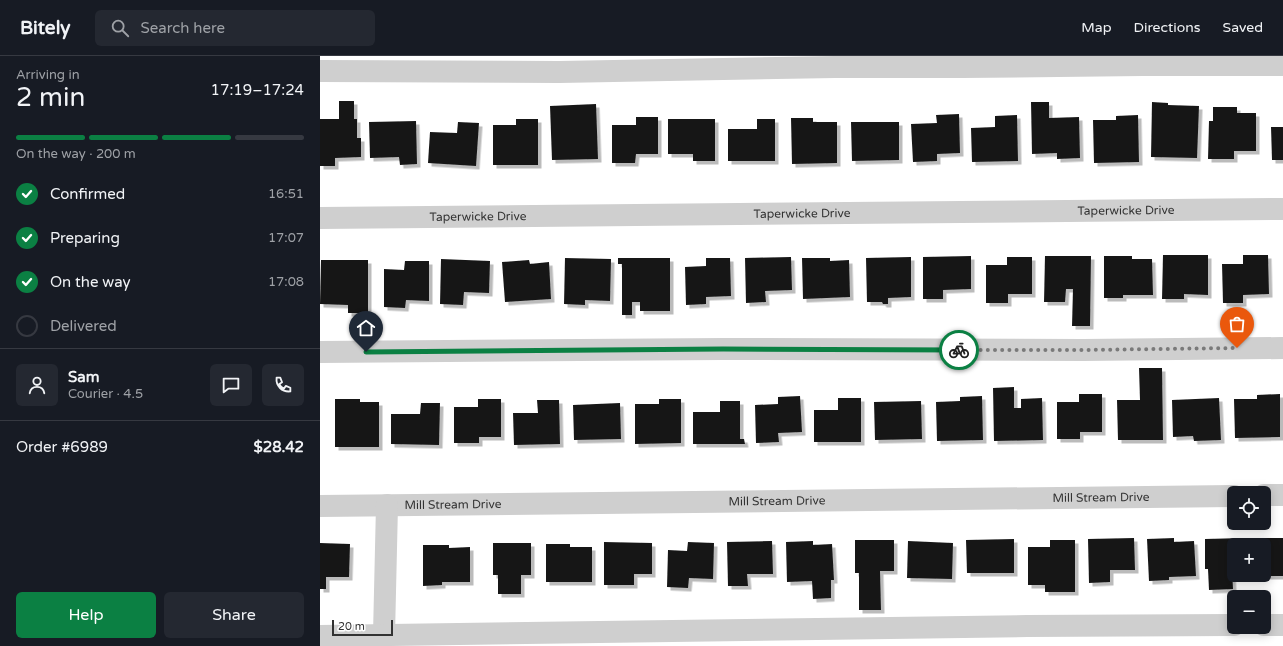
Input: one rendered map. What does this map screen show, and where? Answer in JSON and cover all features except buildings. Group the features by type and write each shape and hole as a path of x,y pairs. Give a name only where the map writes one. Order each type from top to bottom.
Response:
{"street":[{"path":"320,71 559,72 1142,65 1283,65"},
{"name":"Taperwicke Drive","path":"320,218 1283,210"},
{"path":"320,352 723,349 1082,350 1283,348"},
{"path":"1271,495 1283,495"},
{"name":"Mill Stream Drive","path":"320,506 621,504 1227,496"},
{"path":"384,635 387,505"},
{"path":"320,636 1027,626 1227,625"},
{"path":"1271,625 1283,625"}],"way so far":[{"path":"959,350 1237,348"}],"route":[{"path":"366,352 723,349 959,350"}]}
